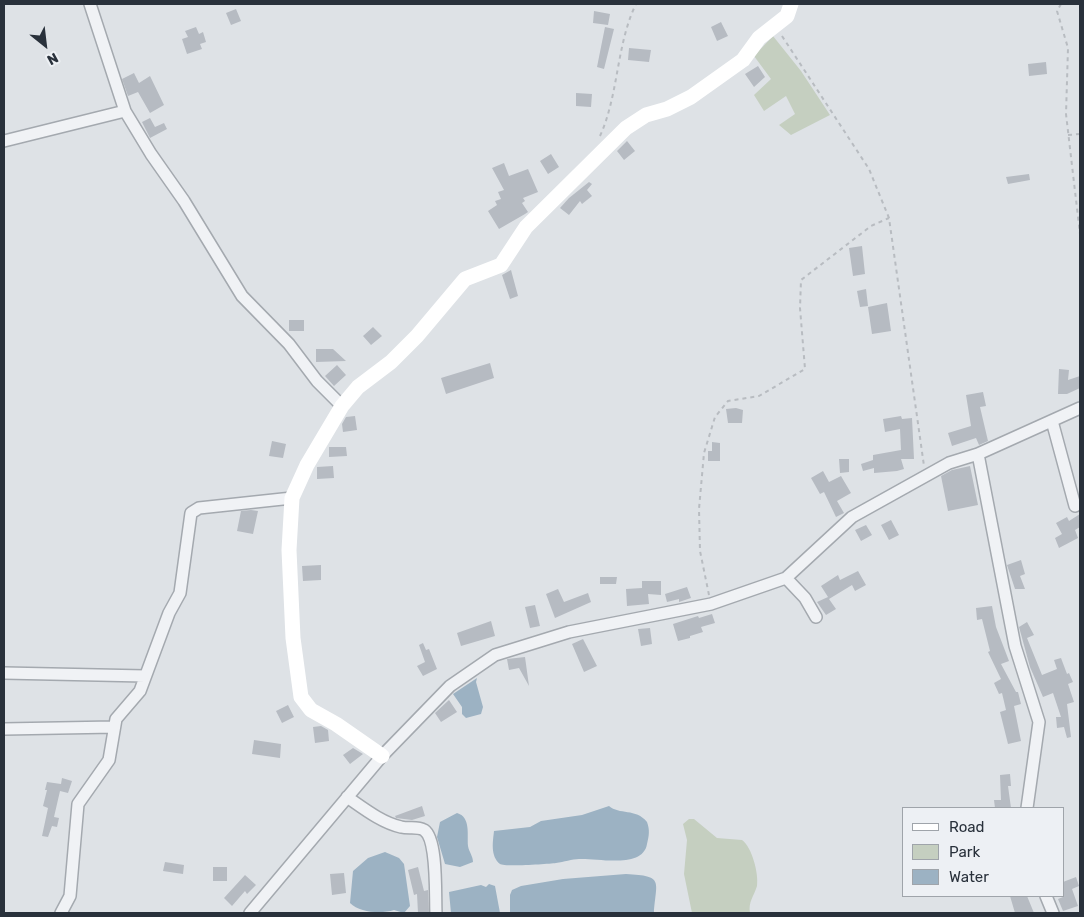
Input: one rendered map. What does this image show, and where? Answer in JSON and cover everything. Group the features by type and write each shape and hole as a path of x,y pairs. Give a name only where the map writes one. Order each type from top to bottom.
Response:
{"street":[{"path":"90,4 125,112 242,296 289,344 317,381 342,406"},
{"path":"382,756 336,724 311,710 301,696 293,638 289,588 292,498 307,465 342,406 358,387 391,362 417,336 465,279 500,265 526,227 626,128 646,115 667,109 691,97 743,60 759,38 787,16 791,4"},
{"path":"4,141 125,112"},
{"path":"250,913 382,756 450,686 495,655 569,632 711,604 786,578 852,517 949,463 978,454 1080,408"},
{"path":"1052,422 1075,506"},
{"path":"978,454 1015,646 1039,722 1027,807"},
{"path":"61,913 70,896 78,804 109,760 114,727 119,712 140,691 170,613 180,593 190,513 193,510 292,498"},
{"path":"786,578 805,598 816,617"},
{"path":"4,673 145,676"},
{"path":"4,729 114,727"},
{"path":"347,797 391,823 401,827 425,830 429,835 433,850 436,913"},
{"path":"1046,897 1054,913"}],"path":[{"path":"603,152 600,136 610,113 628,20 636,4"},
{"path":"1061,4 1057,11 1068,48 1065,84 1068,135 1080,234"},
{"path":"775,25 869,169 888,218 925,476"},
{"path":"1068,135 1080,134"},
{"path":"711,604 700,551 699,509 704,453 715,417 728,401 759,396 805,369 800,308 801,280 870,226 888,218"}],"green space":[{"path":"773,36 801,71 830,115 791,135 779,125 795,114 786,96 764,111 754,95 771,79 754,56"},
{"path":"689,819 694,819 717,838 742,840 746,843 754,861 757,875 757,886 751,902 750,913 692,913 684,874 687,840 683,824"}],"water":[{"path":"477,678 476,682 483,707 481,714 466,718 462,714 462,707 453,694"},
{"path":"609,806 613,809 638,815 647,822 649,833 647,844 644,852 637,857 619,860 574,859 556,863 503,865 495,857 493,848 494,831 530,827 541,821 582,815"},
{"path":"457,813 466,822 468,846 473,862 460,867 445,864 437,837 440,822"},
{"path":"385,852 399,858 404,864 410,906 404,913 394,910 383,912 365,911 350,903 353,871 368,858"},
{"path":"626,874 647,876 653,879 656,887 654,913 510,913 510,895 512,890 521,886 563,879"},
{"path":"489,884 495,886 500,913 451,913 449,892 481,885 486,887"}],"building":[{"path":"236,9 241,21 231,25 226,13"},
{"path":"594,11 610,14 608,25 593,23"},
{"path":"721,22 728,36 717,41 711,27"},
{"path":"196,27 199,34 203,32 206,42 200,44 202,49 187,54 182,39 188,37 185,31"},
{"path":"605,27 614,29 604,69 597,67"},
{"path":"629,48 651,50 649,62 628,60"},
{"path":"1046,62 1047,74 1029,76 1028,64"},
{"path":"758,66 765,77 754,87 745,74"},
{"path":"134,73 139,83 150,76 164,105 150,113 138,92 128,96 122,79"},
{"path":"576,93 592,94 591,107 576,106"},
{"path":"150,118 155,127 164,123 167,129 150,138 142,122"},
{"path":"627,141 635,151 624,160 617,151"},
{"path":"551,154 559,167 548,174 540,161"},
{"path":"504,163 509,176 528,169 538,192 523,198 525,201 522,203 528,212 499,229 488,211 497,205 495,201 501,199 498,192 504,190 492,168"},
{"path":"1029,174 1030,180 1008,184 1006,177"},
{"path":"589,182 592,184 587,190 592,196 582,204 580,201 569,215 560,208 569,198"},
{"path":"862,246 865,274 853,276 849,248"},
{"path":"511,270 518,296 510,299 502,275"},
{"path":"866,289 868,306 860,307 857,291"},
{"path":"887,303 891,331 872,334 868,307"},
{"path":"289,320 304,320 304,331 289,331"},
{"path":"373,327 382,336 371,345 363,336"},
{"path":"316,349 333,349 346,361 316,362"},
{"path":"490,363 494,378 446,394 441,378"},
{"path":"337,365 346,375 334,386 325,376"},
{"path":"1059,369 1069,370 1068,380 1080,376 1080,388 1067,394 1058,394"},
{"path":"983,392 986,406 980,407 988,441 979,445 976,438 952,446 948,433 971,426 966,395"},
{"path":"736,408 743,410 742,423 728,423 726,409"},
{"path":"355,416 357,430 343,432 342,424 346,417"},
{"path":"901,416 902,419 912,418 914,459 901,459 904,469 897,471 874,473 874,468 863,471 861,464 873,460 873,455 901,450 900,429 885,432 883,419"},
{"path":"272,441 286,444 283,458 269,456"},
{"path":"712,442 720,443 720,461 708,461 708,451 712,451"},
{"path":"329,447 346,447 347,456 329,457"},
{"path":"839,459 849,459 849,472 840,473"},
{"path":"333,466 334,478 317,479 317,467"},
{"path":"970,466 978,505 948,511 941,476 952,470"},
{"path":"823,471 829,482 841,476 851,493 837,501 844,513 836,517 824,492 820,494 811,478"},
{"path":"241,511 258,511 253,534 237,531"},
{"path":"1080,514 1080,527 1075,530 1078,538 1059,548 1055,538 1062,534 1056,523 1067,517 1069,521"},
{"path":"891,520 899,535 889,540 881,525"},
{"path":"866,525 872,535 861,541 855,530"},
{"path":"1021,560 1025,574 1020,576 1025,589 1015,589 1007,565"},
{"path":"321,565 321,580 303,581 302,566"},
{"path":"858,571 866,585 855,591 852,585 829,599 836,609 826,615 817,602 828,597 821,586 838,575 840,580"},
{"path":"600,577 617,577 616,584 600,584"},
{"path":"642,581 661,581 661,595 648,594 649,604 627,606 626,589 642,588"},
{"path":"687,587 691,598 679,602 679,599 667,602 665,594"},
{"path":"558,589 564,602 588,593 591,602 555,618 546,594"},
{"path":"535,605 540,626 530,628 525,607"},
{"path":"992,606 996,627 1009,661 1001,664 1016,692 1018,692 1021,704 1014,706 1021,741 1008,744 1000,712 1006,710 1002,693 999,694 994,683 1001,679 988,652 990,651 982,619 977,620 976,608"},
{"path":"712,614 715,623 701,627 703,632 678,641 673,624 698,616 699,618"},
{"path":"491,621 495,636 461,646 457,633"},
{"path":"1027,622 1034,635 1027,638 1042,675 1057,669 1054,660 1061,658 1067,674 1069,673 1073,682 1068,684 1074,702 1067,704 1071,737 1067,738 1064,727 1057,728 1056,717 1061,717 1053,693 1043,697 1030,667 1019,627"},
{"path":"650,628 652,644 641,646 638,629"},
{"path":"583,639 597,666 584,672 572,644"},
{"path":"423,643 426,650 429,649 437,669 423,676 417,666 425,662 419,645"},
{"path":"525,657 529,686 519,668 509,670 507,659"},
{"path":"449,700 457,712 441,722 435,713"},
{"path":"288,705 294,717 282,723 276,711"},
{"path":"321,726 328,730 329,741 315,743 313,727"},
{"path":"254,740 281,744 280,758 252,754"},
{"path":"353,748 363,754 350,764 343,755"},
{"path":"1010,774 1011,786 1008,786 1011,807 995,807 994,800 1001,800 1000,775"},
{"path":"62,778 72,781 68,793 60,791 54,817 59,818 57,827 52,826 48,837 42,836 48,808 43,806 47,782 61,784"},
{"path":"422,806 425,816 412,820 396,818 395,816"},
{"path":"165,862 184,865 183,874 163,871"},
{"path":"213,867 227,867 227,881 213,881"},
{"path":"418,867 424,891 428,890 429,913 418,913 417,894 414,895 408,870"},
{"path":"344,873 346,893 332,895 330,874"},
{"path":"245,875 256,885 247,894 245,891 232,906 224,898"},
{"path":"1076,877 1079,886 1072,889 1078,906 1063,911 1058,899 1064,897 1064,882"},
{"path":"1010,897 1027,897 1034,913 1015,913"}]}
